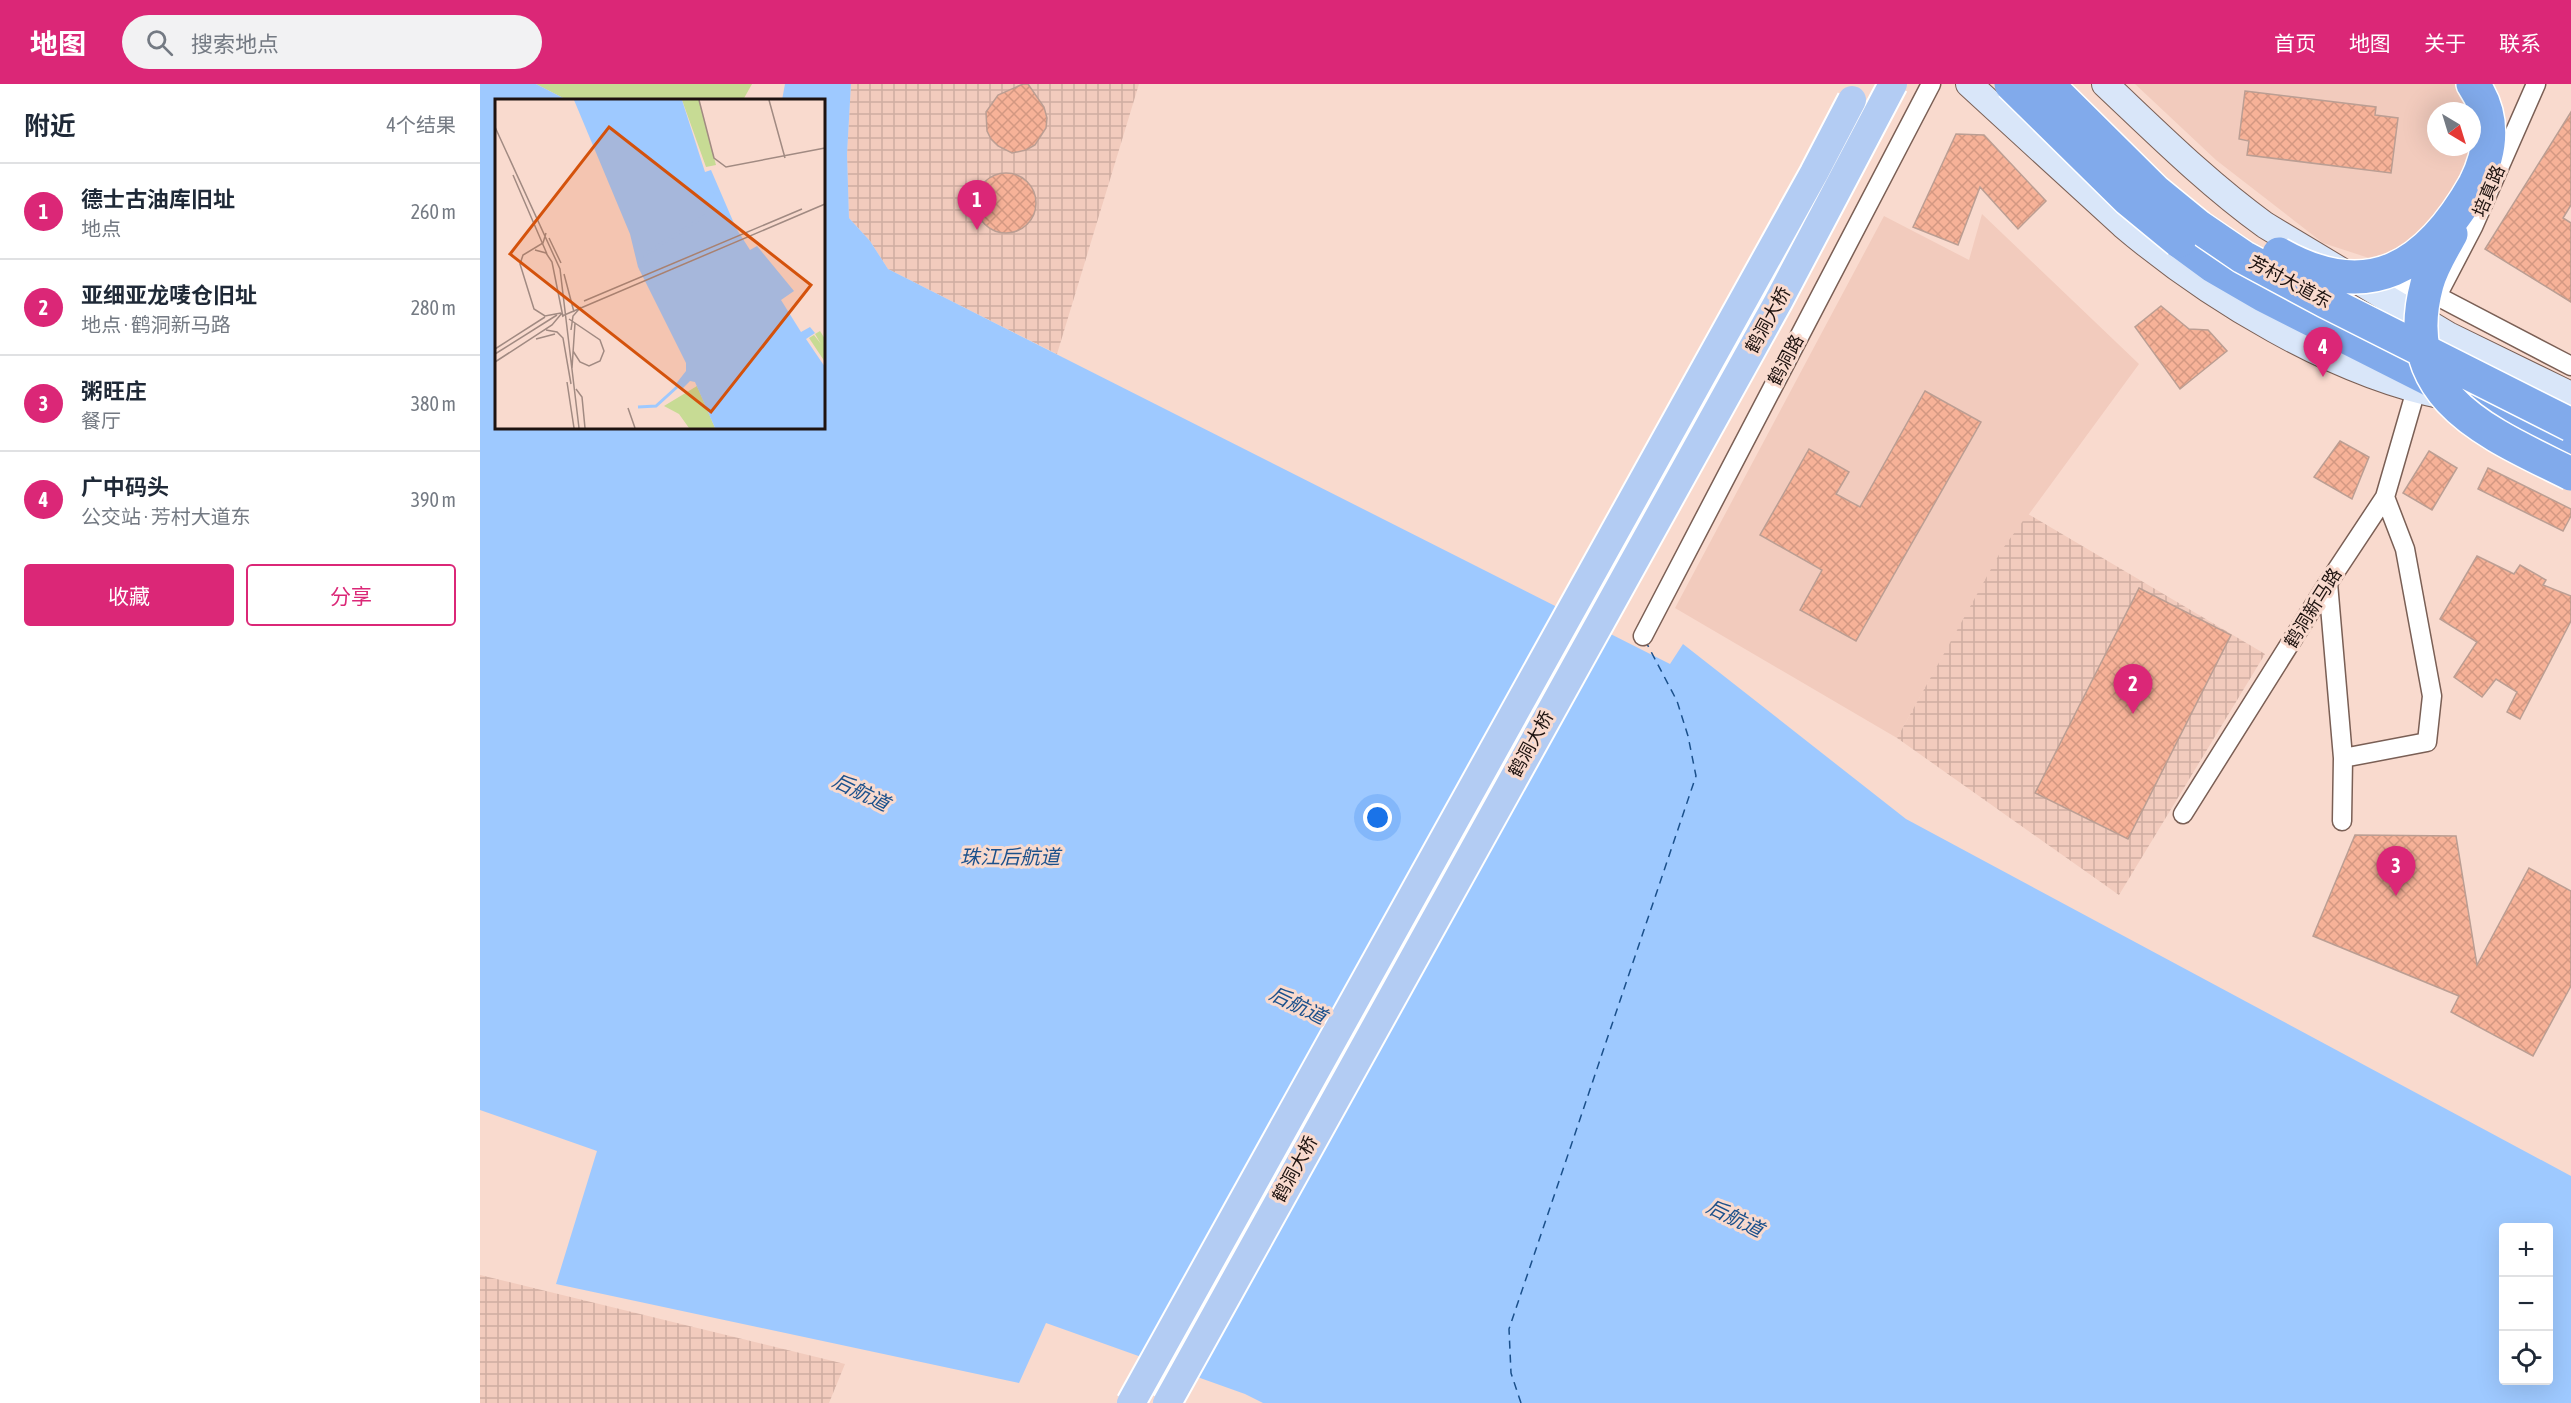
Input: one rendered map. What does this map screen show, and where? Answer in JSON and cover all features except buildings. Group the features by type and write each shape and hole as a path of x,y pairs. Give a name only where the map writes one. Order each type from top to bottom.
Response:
{"highway":[{"name":"芳村大道东","path":"2011,84 2128,199 2213,266 2263,295 2571,451"},
{"name":"芳村大道东","path":"2047,84 2155,191 2199,227 2242,257 2571,425"},
{"path":"2077,84 2166,171 2216,213 2283,256 2322,273 2350,277 2375,275 2415,258 2445,230 2475,184"},
{"path":"2473,84 2485,107 2490,134 2485,159 2475,184 2428,282 2421,323 2428,364 2440,389 2471,420 2495,436 2571,474"}],"main road":[{"name":"鹤洞大桥","path":"1167,1403 1778,302 1893,84"},
{"name":"鹤洞大桥","path":"1131,1403 1808,184 1854,92"}],"street":[{"name":"鹤洞路","path":"1642,636 1931,84"},
{"name":"芳村大道东","path":"1969,84 2123,225 2175,266 2252,315 2301,342 2360,370 2416,390 2471,401"},
{"name":"芳村大道东","path":"2105,84 2182,158 2237,205 2309,253 2448,334 2571,395"},
{"name":"培真路","path":"2437,296 2473,227 2536,84"},
{"path":"2309,253 2437,296 2571,366"},
{"name":"鹤洞新马路","path":"2183,814 2328,583 2385,497 2416,390"},
{"path":"2343,758 2427,742 2432,696 2405,549 2385,497"},
{"path":"2328,583 2343,758 2342,821"}],"shaded area":[{"path":"851,84 1139,84 1057,354 888,269 870,241 849,218 847,154"},
{"path":"2135,84 2458,84 2470,102 2427,102 2427,156 2470,156 2465,178 2414,244 2372,259 2323,243 2216,160"},
{"path":"1982,214 2139,364 2002,551 1897,738 1675,608 1884,216 1969,260"},
{"path":"2028,514 2265,654 2119,895 1897,738 2001,551"},
{"path":"480,1275 845,1364 829,1403 480,1403"}],"green space":[{"path":"536,84 752,84 744,99 565,99"}],"water":[{"name":"珠江后航道","path":"480,84 536,84 565,99 495,99 495,429 825,429 825,99 782,99 785,84 851,84 847,154 849,218 870,241 888,269 1670,664 1683,644 1906,819 2571,1176 2571,1403 1263,1403 1245,1394 1046,1323 1019,1383 556,1284 597,1151 480,1110"}],"ferry route":[{"path":"1521,1403 1511,1373 1509,1329 1696,776 1688,736 1677,701 1646,642"}],"place":[{"name":"德士古油库旧址","path":"977,230"},
{"name":"广中码头","path":"2323,377"},
{"name":"亚细亚龙唛仓旧址","path":"2133,714"},
{"name":"粥旺庄","path":"2396,896"}],"water label":[{"name":"后航道","path":"861,792"},
{"name":"后航道","path":"1298,1005"},
{"name":"后航道","path":"1735,1218"}]}
